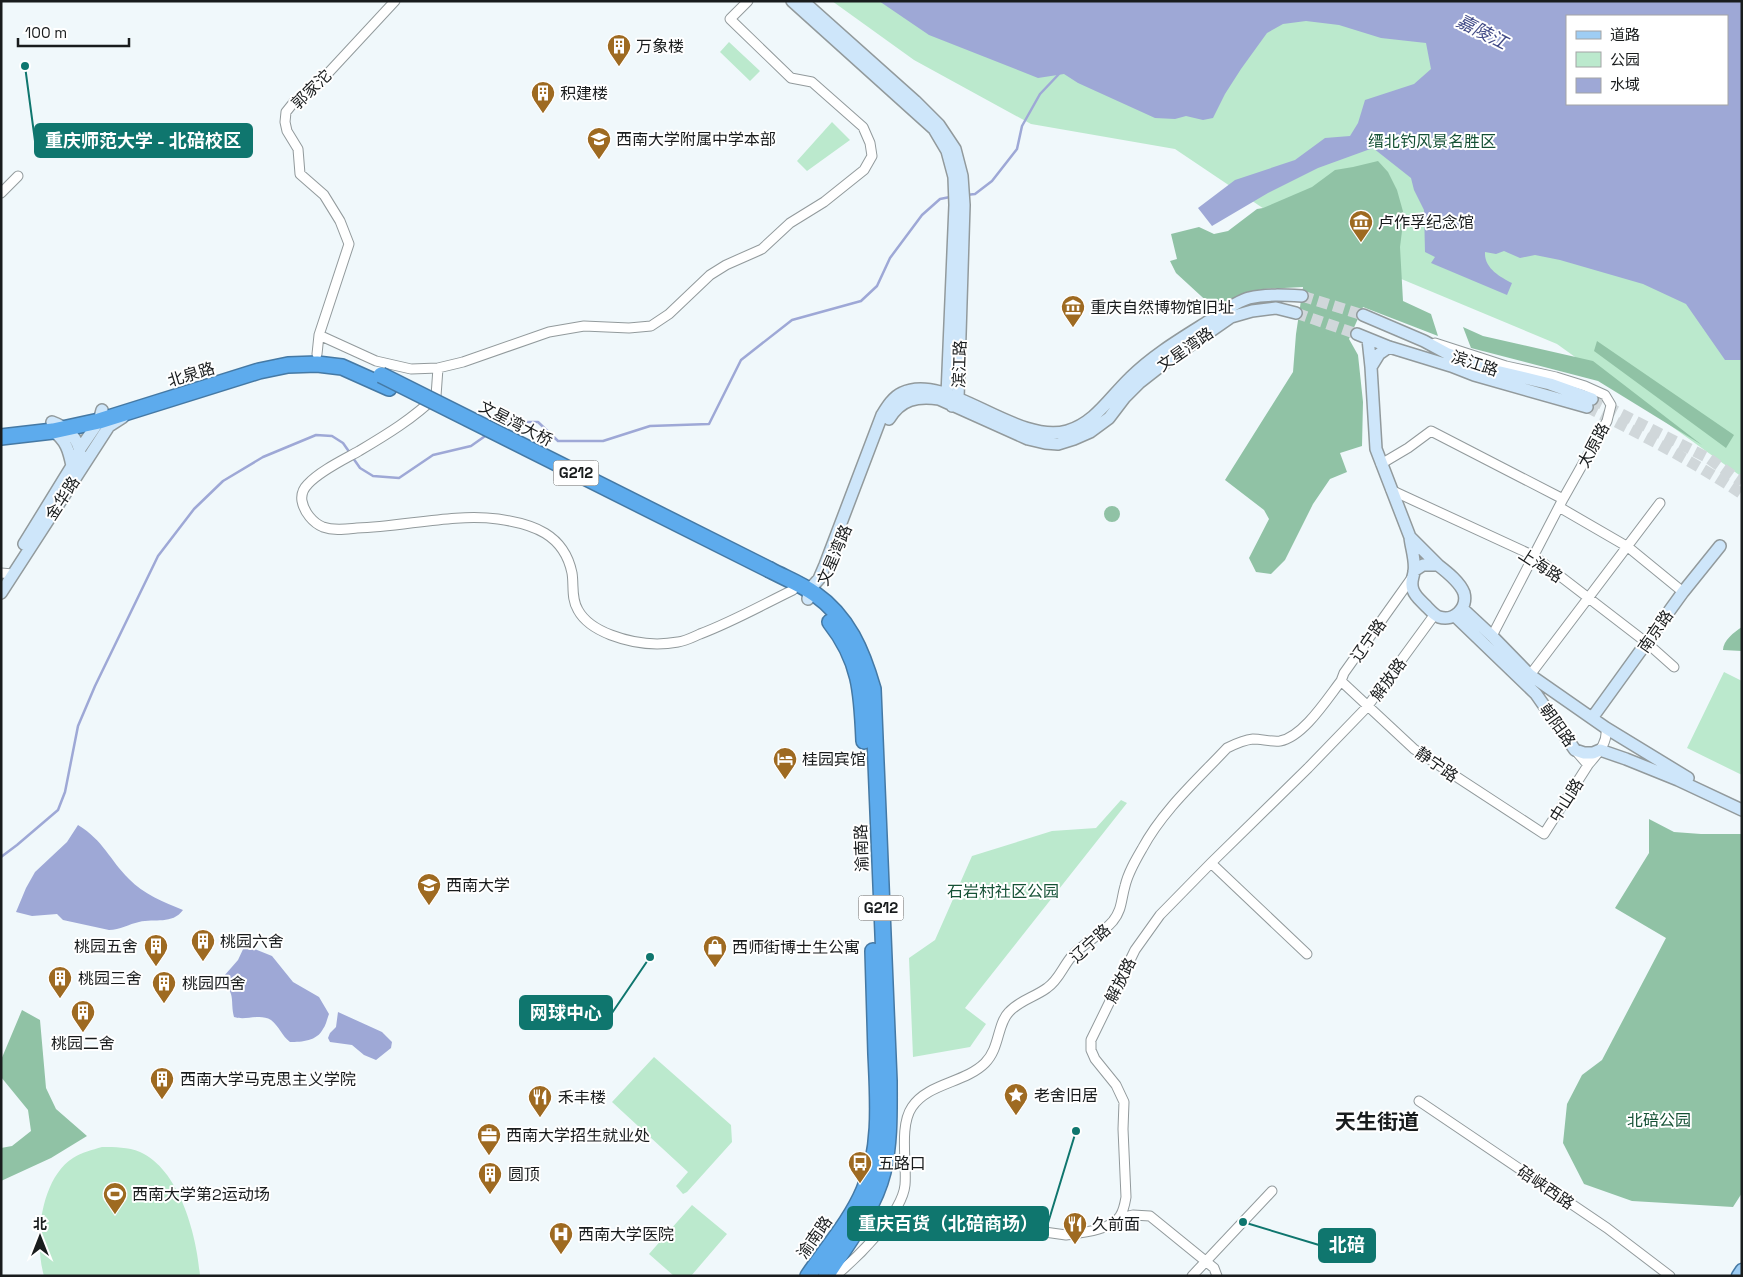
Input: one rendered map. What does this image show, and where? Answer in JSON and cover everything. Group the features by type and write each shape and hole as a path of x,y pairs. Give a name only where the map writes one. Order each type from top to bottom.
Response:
{"highway":[{"name":"北泉路","path":"101,416 256,362 287,355 317,354 343,359 385,382"},
{"name":"北泉路","path":"1,437 131,411 259,371 288,365 317,364 342,367 385,382"},
{"name":"文星湾大桥","path":"385,382 768,573"},
{"name":"北泉路","path":"1,429 57,427"},
{"name":"渝南路","path":"768,573 793,590 811,595 845,644 853,662 861,689 869,858 877,1080 877,1132 871,1170 864,1190 848,1218 808,1276"},
{"name":"渝南路","path":"768,573 827,604 842,620 864,658 873,689 889,1103 888,1138 883,1173 877,1189 862,1219 826,1276"}],"main road":[{"name":"滨江路","path":"792,1 937,127"},
{"name":"滨江路","path":"803,1 915,101 937,127 947,151 954,177 955,205 957,272 955,403"},
{"name":"滨江路","path":"946,395 957,272"},
{"name":"文星湾路","path":"811,595 828,574 889,418 894,410 909,400 924,397 939,399 1025,428 1049,434 1070,430 1083,425 1098,413 1130,378 1154,357 1227,309 1247,299 1281,295 1302,296"},
{"name":"文星湾路","path":"811,595 825,566 882,415 892,400 902,393 917,388 928,389 946,395 955,403 1028,439 1058,444 1090,432 1109,418 1125,397 1162,365 1231,317 1252,311 1276,308 1296,313"},
{"name":"滨江路","path":"1357,334 1389,347 1474,375 1590,403 1550,384 1496,371 1456,357 1363,315"},
{"path":"1368,339 1376,449 1410,537 1414,593 1435,614 1443,618 1459,612 1465,600 1459,585 1410,537"},
{"path":"1371,367 1379,354 1389,347"},
{"name":"金华路","path":"1,594 5,575 77,467 109,426 131,411"},
{"path":"77,467 80,449 101,416"},
{"path":"57,427 74,438 80,449"},
{"name":"金华路","path":"57,427 77,467"},
{"name":"南京路","path":"1592,718 1683,592 1720,546"},
{"path":"1413,575 1423,565 1438,565"},
{"path":"1459,612 1492,636 1530,675 1606,728 1679,773 1742,803"},
{"name":"朝阳路","path":"1459,612 1536,694 1574,750 1584,753 1593,753 1600,750 1621,757 1678,780 1742,810"},
{"path":"1621,757 1620,746 1624,743 1631,743"},
{"path":"1738,1276 1742,1270"}],"street":[{"name":"郭家沱","path":"317,354 319,335 347,255 349,244 340,220 324,196 300,174 298,150 287,131 285,122 286,112 294,102 318,84 394,1"},
{"path":"319,335 376,361 412,369 438,368 463,362 548,332 584,326 629,328 651,326 669,314 710,275 726,265 762,249 790,224 824,202 864,170 872,156 870,143 863,127 812,82 791,78 730,19 748,1"},
{"path":"1,193 18,176"},
{"name":"太原路","path":"1424,341 1506,366 1556,377 1605,395 1611,405 1607,421 1561,503 1492,636"},
{"path":"438,368 436,396 419,412 308,484 302,494 302,502 310,518 323,526 335,529 375,528 438,520 475,518 504,520 536,529 560,544 572,573 574,601 578,611 594,627 627,640 652,644 679,642 712,629 793,590"},
{"path":"1381,464 1417,443 1431,431 1561,503 1628,547 1683,592"},
{"name":"上海路","path":"1391,490 1534,556 1647,643 1674,667"},
{"path":"1530,675 1660,503"},
{"name":"辽宁路","path":"835,1276 852,1262 896,1211 903,1198 905,1185 905,1124 916,1100 972,1073 985,1063 995,1049 1007,1014 1018,1003 1047,989 1057,980 1071,957 1112,923 1122,904 1124,888 1130,872 1142,848 1159,822 1227,748 1252,739 1280,741 1293,736 1303,727 1341,681 1413,575"},
{"name":"解放路","path":"1120,1218 1126,1197 1123,1128 1124,1102 1116,1084 1095,1059 1091,1050 1091,1040 1135,950 1160,915 1367,707 1435,614"},
{"name":"静宁路","path":"1341,681 1414,749 1544,834"},
{"path":"1600,750 1605,743 1606,728"},
{"path":"1574,750 1588,765"},
{"name":"中山路","path":"1544,834 1588,765 1600,750"},
{"path":"1210,863 1308,954"},
{"name":"碚峡西路","path":"1419,1101 1607,1228 1670,1276"},
{"path":"1192,1276 1269,1194"},
{"path":"896,1211 1066,1235 1089,1232 1120,1218 1133,1215 1150,1216 1214,1268 1217,1276"}],"green space":[{"name":"缙北钓风景名胜区","path":"832,1 1742,1 1742,477 1557,344 1315,243 1175,149 1031,124 914,60"},
{"path":"729,42 760,71 750,81 720,52"},
{"path":"832,122 850,140 807,171 797,161"},
{"path":"1378,161 1388,172 1397,190 1404,215 1400,247 1403,301 1431,314 1438,336 1363,307 1349,339 1358,355 1363,402 1362,446 1340,453 1347,472 1330,479 1313,504 1285,560 1271,574 1256,572 1249,558 1269,519 1264,510 1225,480 1293,372 1303,287 1263,289 1247,293 1213,307 1176,273 1170,261 1177,259 1171,234 1199,227 1214,234 1228,231 1257,209 1312,187 1335,170"},
{"path":"1463,327 1483,336 1593,361 1702,445 1598,381 1471,348"},
{"path":"1597,341 1734,435 1726,448 1594,351"},
{"path":"1112,506 1120,514 1112,522 1104,514"},
{"path":"1742,627 1742,651 1723,650 1727,640"},
{"path":"1724,672 1742,681 1742,775 1687,748"},
{"name":"石岩村社区公园","path":"1121,800 1127,803 965,1008 986,1024 970,1047 913,1057 909,958 935,940 972,856 1052,831 1096,828"},
{"name":"北碚公园","path":"1649,819 1674,832 1742,834 1742,1193 1733,1207 1632,1201 1584,1184 1563,1143 1567,1104 1582,1075 1602,1060 1666,938 1615,908 1649,853"},
{"path":"22,1010 40,1020 46,1088 56,1109 87,1136 51,1158 1,1181 1,1148 12,1146 31,1131 28,1110 1,1077 1,1060"},
{"path":"654,1057 731,1125 732,1142 687,1192 683,1194 676,1186 688,1172 612,1102"},
{"name":"西南大学第2运动场","path":"102,1147 126,1148 140,1152 154,1161 166,1173 184,1206 190,1224 195,1242 200,1276 44,1276 41,1262 40,1229 42,1212 53,1181 62,1168 73,1158"},
{"path":"692,1205 727,1234 691,1276 674,1276 649,1254"}],"water":[{"name":"缙北钓风景名胜区","path":"879,1 1742,1 1742,360 1725,360 1686,304 1643,284 1560,260 1535,255 1520,258 1504,251 1496,254 1485,252 1485,258 1490,267 1498,275 1512,283 1507,295 1431,263 1435,257 1425,252 1424,210 1414,190 1411,178 1373,148 1318,168 1268,193 1212,226 1198,208 1235,180 1295,160 1325,138 1350,136 1358,123 1365,100 1414,84 1431,69 1426,43 1381,38 1339,25 1306,21 1283,24 1267,33 1225,94 1213,118 1203,120 1186,116 1175,119 1155,118 1078,83 1064,74 1038,78 929,35"},
{"path":"78,825 94,837 122,872 141,889 183,910 179,915 174,918 139,922 109,930 63,920 57,914 32,916 16,912 35,872 67,842"},
{"path":"245,945 272,956 293,982 319,997 329,1014 324,1027 317,1036 304,1041 290,1042 274,1022 267,1018 234,1017 230,991 223,982 224,976 238,960"},
{"path":"338,1012 382,1032 392,1042 391,1048 376,1060 364,1055 352,1045 330,1042 328,1038 336,1027"}],"waterway":[{"path":"966,195 975,194 992,181 1017,149 1022,126 1040,94 1059,74"},
{"path":"496,427 504,422 538,422 558,441 603,441 650,426 709,424 741,360 792,320 861,301 877,286 890,258 922,215 940,199 950,197"},
{"path":"353,458 360,468 373,476 399,478 433,455 471,446 488,434"},
{"path":"1,857 58,810 65,792 78,726 95,686 158,556 194,509 223,481 263,457 316,435 332,436 343,443 350,453"}],"tunnel":[{"path":"1302,296 1363,315"},
{"path":"1296,313 1357,334"},
{"path":"1592,399 1708,458 1742,482"},
{"path":"1587,407 1685,459 1742,494"}],"place":[{"name":"重庆师范大学 - 北碚校区","path":"25,66"},
{"name":"万象楼","path":"619,67"},
{"name":"积建楼","path":"543,114"},
{"name":"西南大学附属中学本部","path":"599,160"},
{"name":"卢作孚纪念馆","path":"1361,243"},
{"name":"重庆自然博物馆旧址","path":"1073,328"},
{"name":"桂园宾馆","path":"785,780"},
{"name":"西南大学","path":"429,906"},
{"name":"网球中心","path":"650,957"},
{"name":"桃园六舍","path":"203,962"},
{"name":"桃园五舍","path":"156,967"},
{"name":"西师街博士生公寓","path":"715,968"},
{"name":"桃园三舍","path":"60,999"},
{"name":"桃园四舍","path":"164,1004"},
{"name":"桃园二舍","path":"83,1033"},
{"name":"西南大学马克思主义学院","path":"162,1100"},
{"name":"老舍旧居","path":"1016,1116"},
{"name":"禾丰楼","path":"540,1118"},
{"name":"重庆百货（北碚商场）","path":"1076,1131"},
{"name":"西南大学招生就业处","path":"489,1156"},
{"name":"五路口","path":"860,1184"},
{"name":"圆顶","path":"490,1195"},
{"name":"西南大学第2运动场","path":"115,1215"},
{"name":"北碚","path":"1243,1222"},
{"name":"久前面","path":"1075,1245"},
{"name":"西南大学医院","path":"561,1255"}],"district":[{"name":"天生街道","path":"1377,1122"}],"water label":[{"name":"嘉陵江","path":"1482,32"}]}
